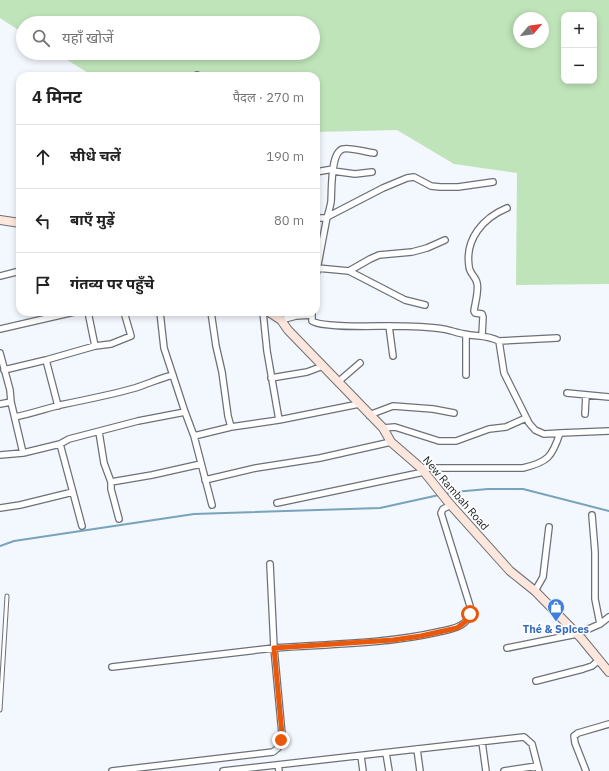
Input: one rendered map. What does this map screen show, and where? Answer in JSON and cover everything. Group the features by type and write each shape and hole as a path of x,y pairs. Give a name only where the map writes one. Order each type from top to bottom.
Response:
{"street":[{"path":"320,252 331,203 333,170 339,152 342,149 374,153"},
{"path":"320,172 333,170 355,174 372,172"},
{"path":"320,218 327,218 383,188 406,178 414,177 431,186 458,187 493,182"},
{"path":"482,335 483,316 482,314 475,313 474,311 478,285 469,267 468,250 473,236 479,228 498,212 507,208"},
{"path":"0,220 16,222"},
{"path":"349,272 379,255 412,252 427,248 445,240"},
{"path":"320,268 349,272 360,276 376,286 406,300 425,305"},
{"path":"0,276 16,272"},
{"path":"0,330 58,316"},
{"path":"89,316 95,346"},
{"path":"4,370 95,346 111,344 131,336 125,316"},
{"path":"160,316 164,348 194,436 212,505"},
{"path":"212,316 231,427"},
{"path":"263,316 264,334 279,420"},
{"name":"New Rambah Road","path":"275,316 281,320 288,330 383,428 392,442 422,470 450,504 510,571 535,591 603,661 609,672"},
{"path":"281,320 296,316"},
{"path":"312,316 312,321 319,324 345,326 424,327 482,335 500,341 557,338"},
{"path":"389,326 393,356"},
{"path":"466,334 466,375"},
{"path":"500,341 504,373 532,427 544,434 609,431"},
{"path":"0,353 23,453"},
{"path":"46,360 58,406"},
{"path":"338,382 360,363"},
{"path":"271,378 307,372 323,366"},
{"path":"15,417 58,406 99,398 173,375"},
{"path":"567,393 609,397"},
{"path":"585,414 586,395"},
{"path":"0,404 11,402"},
{"path":"194,436 231,427 279,420 359,404"},
{"path":"369,415 393,406 433,409 454,413"},
{"path":"0,456 23,453 60,444 69,438 99,432 138,421 185,412"},
{"path":"383,428 395,428 439,440 456,441 489,430 506,427 526,418"},
{"path":"99,432 104,462 111,482 111,489 119,519"},
{"path":"277,503 422,470 523,468 532,466 545,461 554,450 560,433"},
{"path":"205,480 256,468 320,458 350,450 392,442"},
{"path":"60,444 82,526"},
{"path":"111,482 201,464"},
{"path":"0,508 74,492"},
{"path":"112,667 274,648 400,639 457,628 465,622 470,614 470,606 441,513 443,509 450,504"},
{"path":"592,515 595,552 595,599 600,624"},
{"path":"535,591 544,578 549,526"},
{"path":"112,771 273,752 278,748 282,734 274,648 270,564"},
{"path":"507,648 577,634 600,624 609,617"},
{"path":"536,681 583,669 603,661"},
{"path":"586,771 575,743 574,736 578,733 609,724"},
{"path":"224,771 278,768 361,756 524,737 532,744 538,769 504,771"},
{"path":"482,742 486,771"},
{"path":"417,749 420,771"},
{"path":"386,753 389,771"},
{"path":"361,756 363,771"}],"lane":[{"path":"0,710 7,596"}],"green space":[{"path":"0,0 609,0 609,284 516,285 517,173 454,164 397,130 320,132 320,72 87,72 67,60 320,60 320,16 16,16 16,28 0,18"}],"waterway":[{"path":"445,494 488,489 523,489 609,511"},
{"path":"0,546 14,541 194,514 380,508 439,495"}],"place":[{"name":"Thé & Spices","path":"556,622"}],"route":[{"path":"281,740 282,734 274,648 393,640 421,636 457,628 465,622 470,614"}]}
